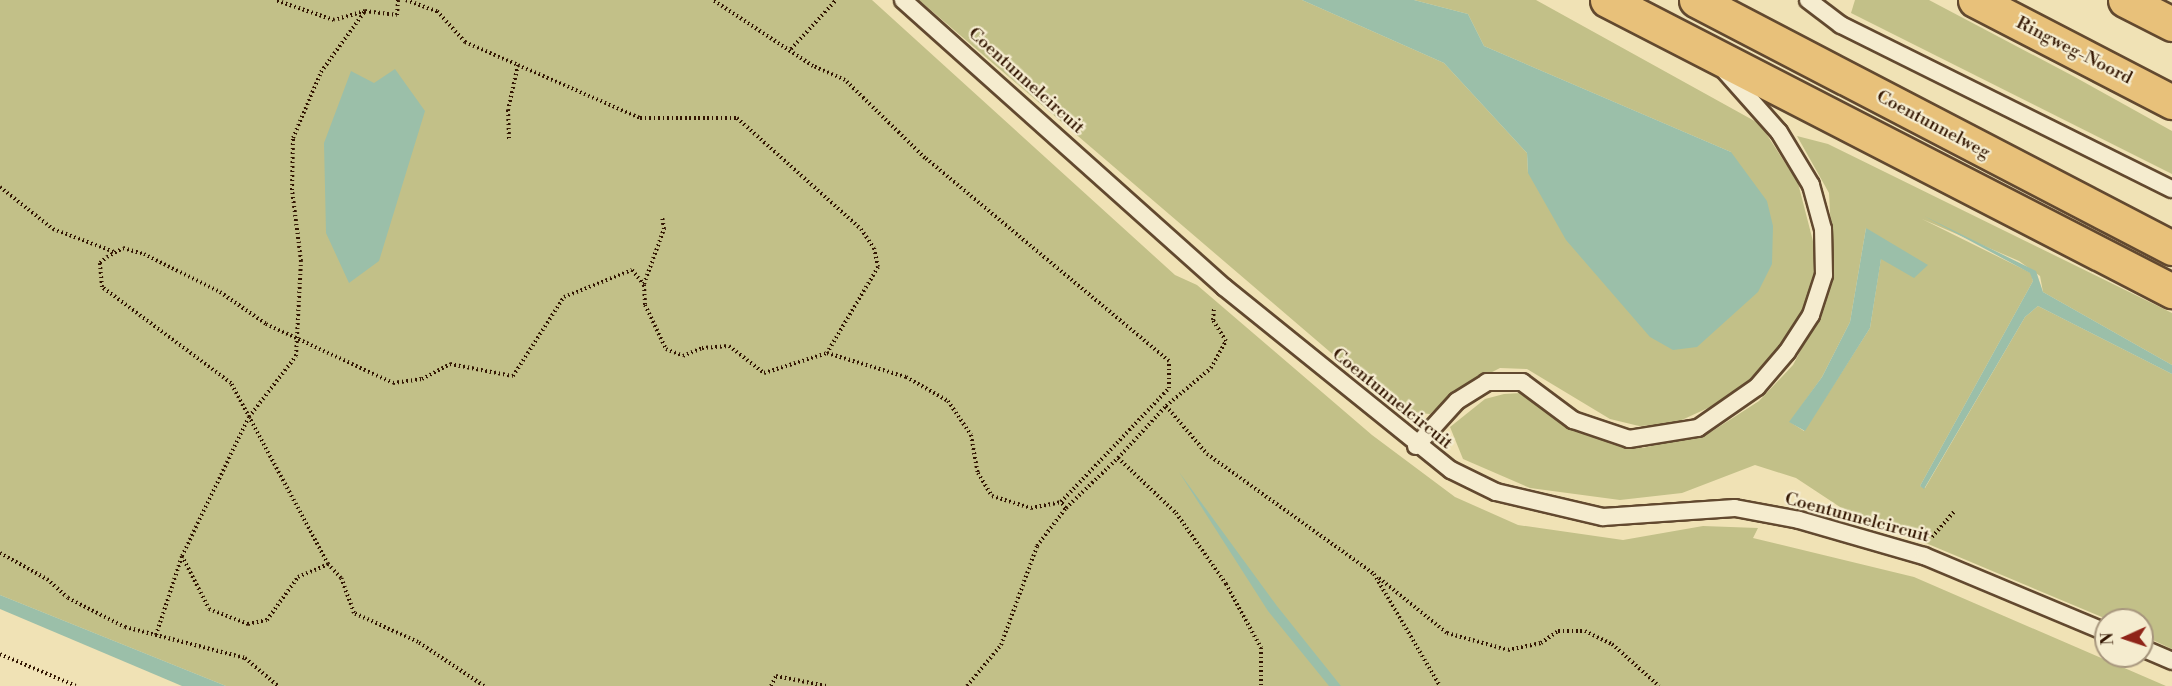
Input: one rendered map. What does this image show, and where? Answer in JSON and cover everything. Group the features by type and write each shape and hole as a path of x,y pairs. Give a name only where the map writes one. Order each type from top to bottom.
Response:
{"highway":[{"path":"1607,0 2172,291"},
{"name":"Coentunnelweg","path":"1696,0 2172,248"},
{"name":"Ringweg-Noord","path":"1975,0 2172,102"},
{"path":"2125,0 2172,24"}],"lane":[{"name":"Coentunnelcircuit","path":"903,0 1224,287 1416,446 1496,492 1539,506 1603,517 1735,508 1799,520 1918,554 2094,627"},
{"path":"1808,0 1841,25 2172,189"},
{"path":"1416,446 1457,401 1487,382 1522,381 1573,420 1629,439 1698,428 1757,387 1787,352 1811,315 1824,274 1822,229 1811,185 1779,132 1708,51"},
{"path":"2154,653 2172,661"}],"path":[{"path":"275,0 334,20 365,11 398,15 398,0"},
{"path":"406,0 437,11 465,42 640,118 737,118 861,229 874,248 878,267 826,353"},
{"path":"662,216 664,229 644,285 645,305 666,349 683,357 702,348 729,346 764,373 826,353 906,378 948,400 971,435 978,472 992,496 1031,508 1061,502 1169,388 1169,361 925,158 845,80 713,0"},
{"path":"791,49 836,0"},
{"path":"156,635 182,556 249,417 296,356 299,340 301,261 292,190 293,138 321,72 365,11"},
{"path":"509,140 508,110 518,64"},
{"path":"0,187 53,229 116,252"},
{"path":"483,686 418,642 354,613 341,578 328,564 231,383 102,287 100,263 123,248 144,254 299,340 393,382 422,379 450,364 513,376 564,297 632,270 644,285"},
{"path":"967,686 1001,645 1037,546 1066,508 1118,458 1166,406 1211,368 1226,341 1211,313 1224,287"},
{"path":"1166,406 1208,454 1374,574 1447,633 1508,650 1540,643 1558,631 1586,631 1612,644 1659,686"},
{"path":"1118,458 1176,513 1226,584 1261,648 1261,686"},
{"path":"1061,502 1066,508"},
{"path":"1918,554 1955,511"},
{"path":"0,553 47,579 68,598 125,627 245,658 278,686"},
{"path":"182,556 209,609 248,624 267,620 298,577 328,564"},
{"path":"1374,574 1440,686"},
{"path":"0,654 76,686"},
{"path":"771,686 776,676 826,686"}],"shaded area":[{"path":"0,0 872,0 1175,275 1197,285 1372,435 1455,497 1518,525 1623,540 1703,526 1758,528 1753,538 1914,577 2094,655 2094,668 2124,668 2166,686 226,686 0,595"},
{"path":"919,0 1302,0 1444,63 1527,153 1528,173 1731,152 1484,46 1468,14 1414,0 1536,0 1760,124 1798,183 1815,249 1814,280 1800,317 1760,373 1732,397 1673,424 1639,426 1610,419 1527,369 1500,368 1453,392 1430,414 1399,411"},
{"path":"1302,0 1414,0 1468,14 1484,46 1731,152 1767,201 1773,226 1772,264 1758,292 1697,347 1673,350 1650,337 1566,240 1528,173 1527,153 1444,63"},
{"path":"1855,0 1929,0 2073,76 2172,131 2172,174 1851,13"},
{"path":"395,69 425,111 379,261 349,283 326,233 324,143 351,71 374,83"},
{"path":"1797,136 1828,144 2172,313 2172,365 2043,292 2040,276 2019,261 1922,219 2031,273 2033,281 1920,486 1925,488 2025,317 2038,306 2172,374 2172,649 2154,641 2154,608 2094,608 2094,614 1840,507 1796,478 1755,465 1682,493 1620,500 1530,488 1463,459 1450,427 1485,399 1504,394 1521,393 1611,444 1643,448 1711,432 1759,401 1793,365 1821,311 1833,270 1829,193","holes":["1866,228 1881,258 1870,328 1804,431 1790,422 1822,377 1850,322"]},
{"path":"1924,216 2036,271 2043,292 2172,365 2172,374 2038,306 2025,317 1924,489 1920,486 2033,281 2030,273"},
{"path":"1866,228 1928,265 1914,278 1881,259 1870,328 1805,431 1789,422 1822,377 1850,322"},
{"path":"1179,472 1277,606 1341,686 1329,686 1268,611"},
{"path":"0,595 226,686 182,686 0,609"}]}
